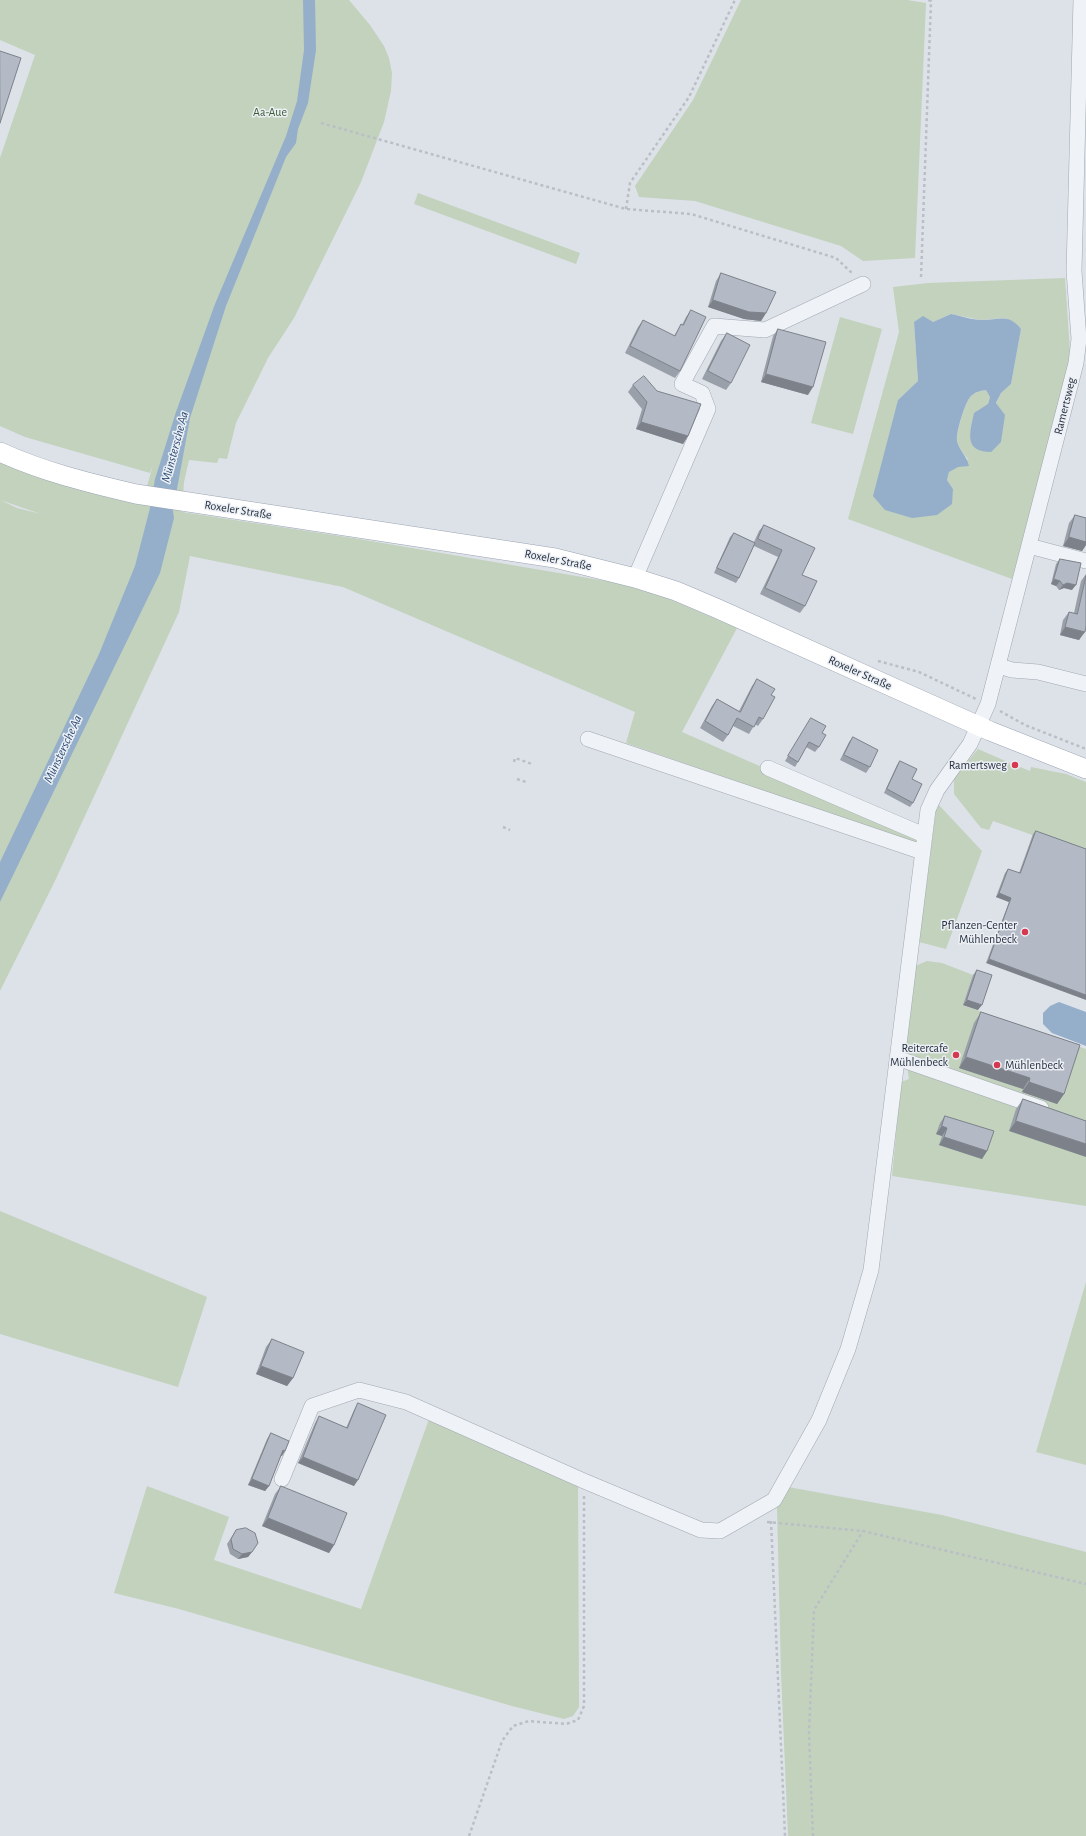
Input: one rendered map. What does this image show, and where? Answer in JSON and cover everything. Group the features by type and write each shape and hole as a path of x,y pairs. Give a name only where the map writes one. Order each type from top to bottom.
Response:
{"main road":[{"name":"Roxeler Straße","path":"0,452 32,466 80,482 136,494 555,558 635,578 676,591 978,726 1086,769"}],"street":[{"name":"Ramertsweg","path":"774,1500 819,1420 848,1349 871,1270 928,810 937,790 970,744 988,704 1076,363 1079,339 1074,271 1081,0"},
{"path":"635,578 708,408 702,393 682,384 714,326 764,330 863,284"},
{"path":"1029,546 1086,561"},
{"path":"999,666 1012,670 1038,672 1086,684"},
{"path":"588,739 922,852"},
{"path":"768,768 924,835"},
{"path":"897,1058 1057,1114"},
{"path":"282,1479 312,1406 359,1390 406,1402 584,1481 701,1530 720,1531 774,1500"}],"path":[{"path":"626,209 630,183 689,98 735,0"},
{"path":"921,277 931,1 928,0"},
{"path":"321,123 626,209 692,214 836,258 863,284"},
{"path":"514,762 515,758 532,764"},
{"path":"517,779 526,782"},
{"path":"502,827 510,830"},
{"path":"469,1836 502,1741 513,1726 529,1721 566,1724 578,1720 584,1706 584,1481"},
{"path":"774,1500 771,1521 785,1836"},
{"path":"771,1521 863,1531 1086,1584"},
{"path":"813,1836 809,1734 814,1610 863,1531"}],"green space":[{"name":"Aa-Aue","path":"0,0 349,0 370,25 384,46 389,58 392,73 391,91 384,122 361,182 294,318 268,358 236,423 227,459 219,458 217,463 189,460 184,482 182,512 353,538 641,587 737,628 682,732 919,836 917,844 626,743 635,712 343,587 190,556 179,612 54,883 0,991 0,500 0,460 106,497 142,504 153,465 150,473 25,437 0,426 0,158 35,55 0,40","holes":["0,500 41,514 17,508"]},
{"path":"741,0 907,0 926,3 915,258 863,261 841,246 695,201 639,197 635,186 693,100"},
{"path":"418,193 580,253 576,264 414,204"},
{"path":"1065,278 1071,367 1012,579 848,519 899,332 893,287 928,283","holes":["951,314 981,320 1005,318 1021,329 1011,384 1001,393 996,404 988,404 990,397 986,390 971,396 966,404 958,430 957,440 960,448 968,459 949,472 947,480 953,489 885,510 898,400 918,381 914,322 933,322"]},
{"path":"840,317 882,329 853,434 811,423"},
{"path":"978,749 1010,763 1010,765 1019,769 1020,767 1030,771 1031,767 1066,774 1086,782 1086,854 993,821 989,830 981,828 954,794 954,778"},
{"path":"937,803 982,851 946,949 919,942"},
{"name":"Mühlenbeck","path":"927,961 942,963 973,975 963,1005 1086,1049 1086,1206 892,1176 901,1082 909,1079 905,1051 915,966"},
{"path":"0,1211 207,1297 178,1387 0,1334"},
{"path":"1086,1282 1086,1465 1036,1452"},
{"path":"429,1419 578,1483 579,1707 573,1716 564,1719 512,1706 179,1609 114,1593 147,1486 229,1517 214,1560 361,1609"},
{"path":"788,1487 942,1515 1086,1552 1086,1836 788,1836 781,1673 777,1507"}],"water":[{"name":"Münstersche Aa","path":"303,0 315,0 316,50 308,103 298,129 296,143 286,157 226,306 190,418 173,511 174,518 160,573 0,902 0,862 99,654 135,566 150,508 155,479 176,412 215,304 286,136 297,101 304,50"},
{"path":"951,314 978,320 1008,319 1021,329 1011,384 1001,393 996,403 1005,415 1001,442 991,452 976,449 972,445 970,434 974,413 988,404 990,397 986,390 980,391 971,396 969,399 959,424 957,441 967,459 969,466 958,467 949,472 947,480 953,489 952,504 937,515 912,518 885,510 873,496 898,400 918,381 914,322 923,316 933,322"},
{"path":"1059,1002 1086,1012 1086,1046 1052,1033 1043,1024 1043,1013 1050,1006"}],"building":[{"path":"0,51 21,58 0,123"},
{"path":"721,273 776,292 766,313 749,312 713,300"},
{"path":"691,310 706,317 680,371 630,346 643,320 675,336"},
{"path":"778,329 826,342 813,387 766,374"},
{"path":"727,333 750,345 731,383 708,371"},
{"path":"644,376 657,391 701,404 688,436 641,422 647,402 633,385"},
{"path":"1075,515 1086,518 1086,542 1069,537"},
{"path":"764,525 815,548 802,575 817,581 805,606 765,588 782,550 758,539"},
{"path":"734,533 755,543 739,578 717,568"},
{"path":"1060,559 1081,563 1076,585 1067,583 1063,585 1060,581 1054,579"},
{"path":"1086,576 1085,632 1065,627 1069,612 1077,614"},
{"path":"757,679 775,689 771,695 775,697 763,719 759,717 754,727 737,718 728,735 705,721 717,699 740,712"},
{"path":"811,718 826,726 822,733 826,735 819,747 809,742 798,762 788,756"},
{"path":"853,737 878,750 870,767 844,755"},
{"path":"900,761 917,769 912,779 922,784 913,803 887,789"},
{"name":"Pflanzen-Center Mühlenbeck","path":"1036,831 1086,849 1086,995 989,959 1011,898 999,893 1008,869 1020,873"},
{"path":"977,970 992,975 982,1005 967,1000"},
{"path":"981,1012 1080,1045 1064,1094 1029,1082 1030,1078 966,1057"},
{"path":"1023,1099 1086,1121 1086,1144 1016,1121"},
{"path":"945,1116 994,1131 987,1151 944,1137 947,1128 942,1126"},
{"path":"272,1339 304,1352 293,1378 261,1366"},
{"path":"358,1403 386,1415 358,1480 303,1457 319,1416 347,1428"},
{"path":"271,1433 289,1441 285,1451 283,1450 269,1486 252,1479"},
{"path":"281,1486 347,1513 334,1545 268,1518"},
{"path":"246,1528 255,1533 258,1543 252,1552 242,1554 233,1549 231,1539 236,1530"}],"place":[{"name":"Ramertsweg","path":"1015,765"},
{"name":"Pflanzen-Center Mühlenbeck","path":"1025,932"},
{"name":"Reitercafe Mühlenbeck","path":"956,1055"},
{"name":"Mühlenbeck","path":"997,1065"}]}
